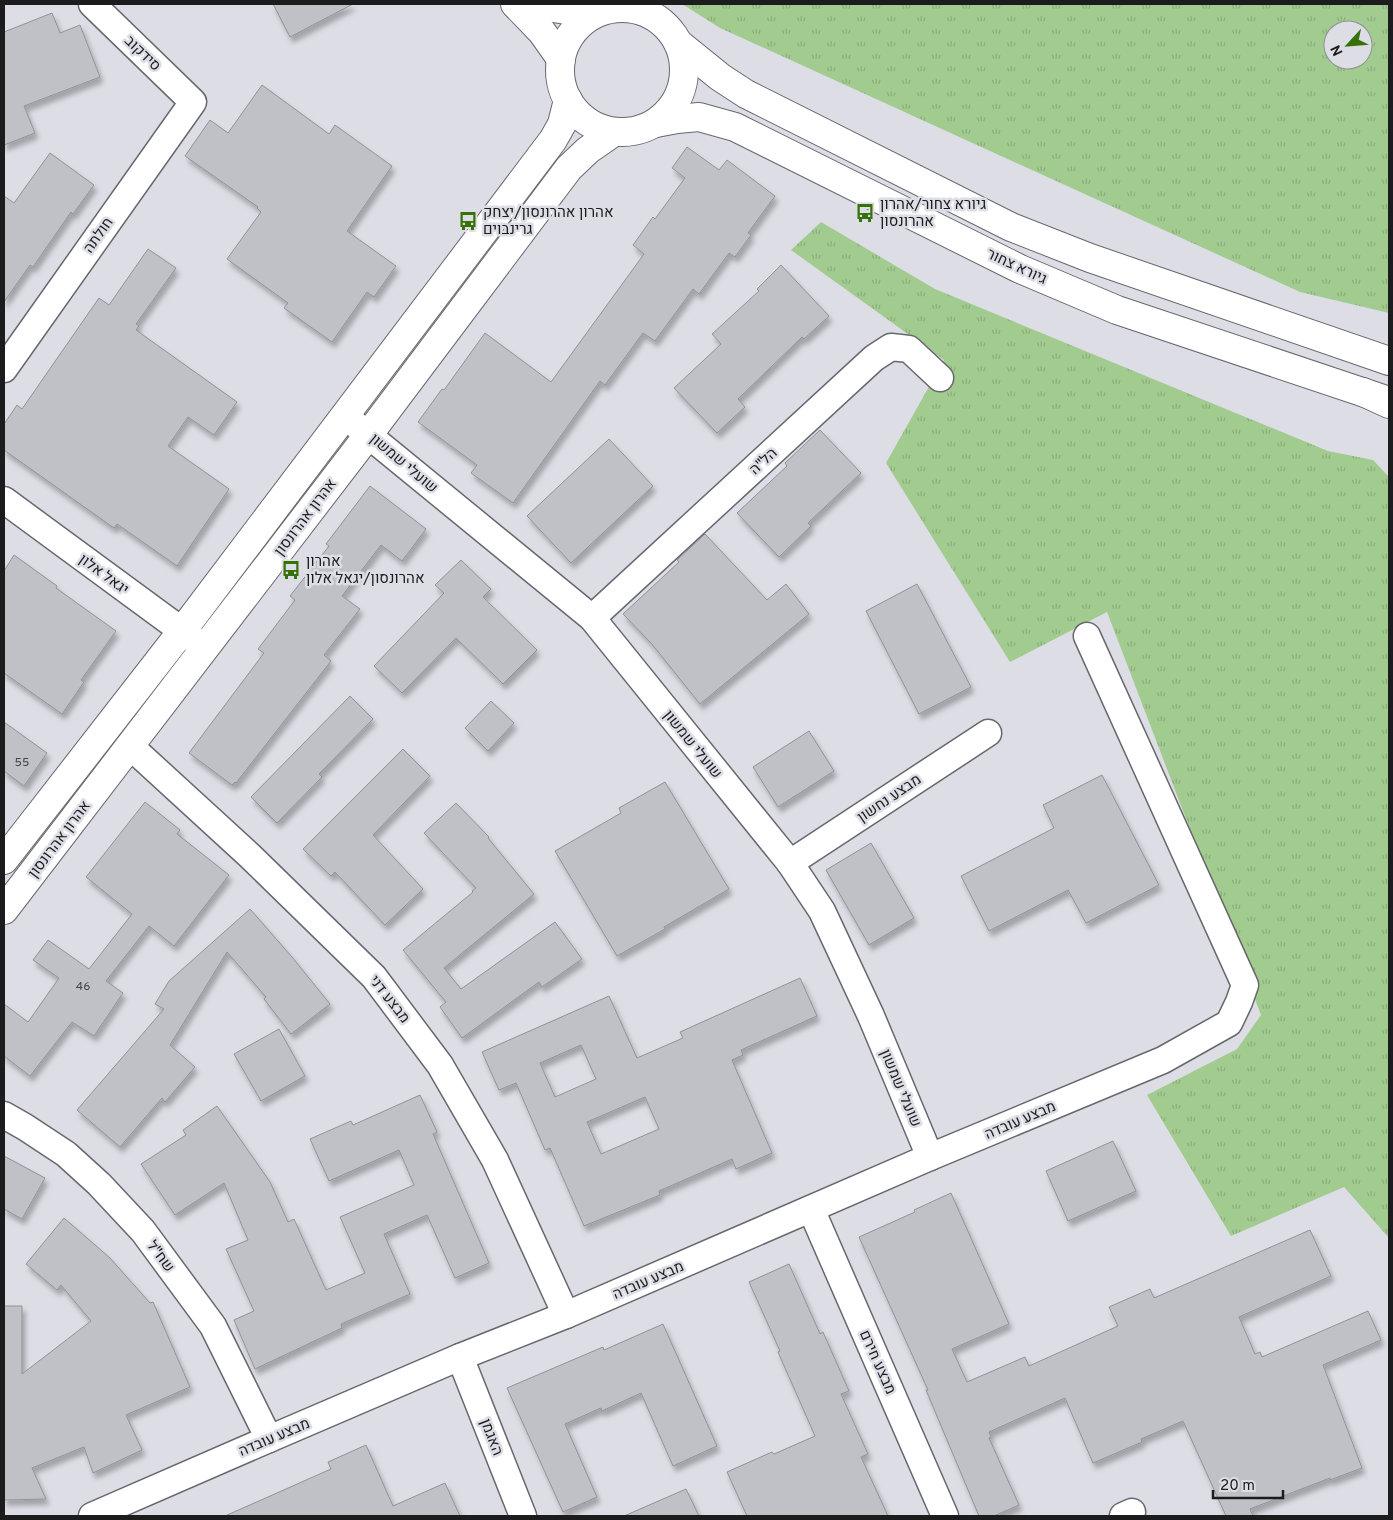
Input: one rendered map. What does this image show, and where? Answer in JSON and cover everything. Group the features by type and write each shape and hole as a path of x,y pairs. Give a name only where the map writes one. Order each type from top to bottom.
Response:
{"street":[{"name":"סידקוב","path":"92,4 193,102"},
{"path":"515,4 542,32 561,59"},
{"path":"528,4 566,10 601,11 616,8 632,8 647,13 666,26 678,43 684,60 684,78 679,96 669,111 656,123 643,129 629,132 614,132 600,129 587,122 576,112 562,87 561,59 566,43 574,29 587,18 601,11"},
{"path":"678,43 720,77 746,94 1011,227 1090,258 1389,360"},
{"name":"אהרון אהרונסון","path":"4,860 345,416 556,135 562,124 568,100"},
{"name":"חולתה","path":"4,369 193,102"},
{"name":"גיורא צחור","path":"656,123 699,117 735,127 1029,273 1117,310 1389,402"},
{"name":"אהרון אהרונסון","path":"4,910 569,168 588,150 614,132"},
{"name":"הל\"ה","path":"592,618 874,358 891,347 909,349 940,378"},
{"name":"שועלי שמשון","path":"345,416 592,618 790,863 822,911 872,1016 930,1157"},
{"name":"יגאל אלון","path":"4,500 205,648"},
{"name":"מבצע עובדה","path":"92,1516 460,1357 566,1315 930,1157 1163,1060 1202,1040 1229,1023 1245,985 1087,636"},
{"name":"מבצע נחשון","path":"790,863 988,733"},
{"name":"מבצע דני","path":"130,746 250,856 380,984 440,1065 485,1143 566,1315"},
{"name":"שח\"ל","path":"4,1115 66,1154 99,1184 143,1232 213,1326 269,1439"},
{"name":"מבצע חירם","path":"811,1209 946,1516"},
{"name":"האגמן","path":"460,1357 523,1516"}],"green space":[{"path":"682,4 1389,4 1389,313 1300,292 720,28"},
{"path":"821,222 935,289 1328,451 1373,460 1389,477 1389,1238 1344,1187 1231,1236 1147,1095 1237,1049 1261,1015 1107,612 1010,662 886,463 944,360 791,250"}],"building":[{"path":"273,4 353,4 290,37"},
{"path":"52,13 60,33 80,25 100,77 24,106 35,133 4,145 4,32"},
{"path":"262,85 329,134 335,125 392,166 347,231 396,266 374,297 367,292 332,342 284,308 288,303 227,259 261,212 258,207 185,156 210,120 228,133"},
{"path":"687,147 719,170 727,160 775,196 748,233 751,235 735,257 729,253 699,294 693,289 655,341 643,333 605,385 600,381 513,503 471,473 477,465 418,422 442,389 444,390 485,333 551,382 644,254 633,245 685,178 672,168"},
{"path":"50,153 94,185 73,214 71,212 33,267 30,265 4,302 4,196 14,203"},
{"path":"148,249 176,268 136,324 139,326 136,330 237,402 214,435 188,417 168,446 229,489 177,566 117,524 114,528 4,450 4,424 17,405 22,409 99,298 109,305"},
{"path":"781,265 829,316 804,339 802,337 738,399 745,407 717,433 674,388 721,344 712,334 759,291 757,289"},
{"path":"820,430 861,473 808,523 811,526 779,557 737,513 787,466 785,463"},
{"path":"609,439 653,486 571,563 527,516"},
{"path":"370,486 426,529 402,561 381,545 342,596 360,609 324,655 331,661 236,783 232,785 189,753 264,653 258,649 295,600 290,596 329,546 326,544"},
{"path":"705,534 767,600 786,584 809,614 700,704 651,643 623,614 679,562 677,560"},
{"path":"14,555 116,631 81,680 84,682 62,714 4,673 4,571"},
{"path":"461,560 491,589 483,597 537,650 503,684 456,638 402,693 374,666 444,593 435,585"},
{"path":"917,584 971,687 919,714 866,611"},
{"path":"350,696 373,719 319,774 322,777 277,823 251,797"},
{"path":"491,701 514,723 488,751 465,728"},
{"path":"4,722 47,753 24,786 4,771"},
{"path":"809,731 834,771 778,807 753,767"},
{"path":"403,749 430,776 373,835 423,889 385,925 335,872 331,876 303,849"},
{"path":"1102,775 1159,885 1086,923 1068,890 989,931 961,876 1054,828 1043,805"},
{"path":"665,782 729,889 617,956 555,851 621,813 619,808"},
{"path":"145,802 180,830 177,834 229,875 174,946 149,926 106,981 123,993 94,1036 72,1022 30,1076 4,1056 4,1004 28,1022 59,978 33,960 48,940 89,969 132,914 86,877"},
{"path":"456,803 489,837 534,894 444,968 461,989 555,922 582,959 542,987 539,982 462,1038 440,1007 446,1002 403,950 476,888 424,833"},
{"path":"871,843 914,918 869,945 826,870"},
{"path":"250,909 330,1004 291,1034 264,999 266,997 227,952 170,1045 195,1067 165,1102 162,1098 120,1147 77,1110 164,1009 155,1004 169,981"},
{"path":"800,978 817,1016 741,1050 743,1055 732,1060 772,1153 736,1169 732,1159 659,1191 660,1195 584,1226 550,1148 545,1150 516,1083 499,1090 482,1052 609,996 637,1058 683,1038 680,1032","holes":["581,1045 596,1079 555,1097 540,1063","645,1097 659,1129 601,1154 587,1122"]},
{"path":"279,1029 305,1076 261,1101 234,1054"},
{"path":"420,1095 437,1132 433,1134 489,1263 455,1278 427,1215 384,1234 410,1294 341,1324 342,1328 255,1369 234,1320 254,1311 226,1249 248,1240 224,1183 175,1215 141,1164 186,1135 183,1130 217,1106 270,1182 288,1222 294,1219 326,1290 365,1273 340,1217 414,1185 399,1150 329,1181 310,1139 351,1121 353,1125"},
{"path":"1113,1141 1136,1191 1068,1221 1046,1171"},
{"path":"4,1156 45,1178 22,1219 4,1209"},
{"path":"951,1193 1009,1324 952,1349 967,1382 1025,1357 1029,1366 1118,1326 1109,1307 1150,1289 1154,1298 1310,1230 1331,1276 1239,1317 1255,1354 1260,1352 1262,1357 1368,1311 1381,1340 1323,1365 1362,1468 1330,1480 1330,1478 1250,1509 1253,1516 1226,1516 1183,1421 1141,1439 1142,1442 1093,1463 1065,1398 989,1432 991,1437 989,1438 1019,1505 994,1516 979,1516 926,1390 928,1390 859,1237 915,1212 914,1210"},
{"path":"64,1218 110,1258 150,1303 153,1302 190,1387 126,1415 142,1450 93,1473 84,1447 32,1468 46,1499 4,1500 4,1306 22,1306 22,1374 91,1321 61,1285 57,1290 26,1264"},
{"path":"789,1264 820,1334 823,1332 849,1391 841,1394 868,1454 861,1457 888,1516 747,1516 727,1472 815,1436 749,1282"},
{"path":"663,1324 717,1446 673,1466 641,1393 602,1411 601,1408 565,1424 597,1497 563,1512 507,1388 603,1347 604,1350"},
{"path":"366,1445 393,1506 445,1483 460,1516 225,1516 331,1469 328,1462"},
{"path":"686,1489 699,1516 624,1516"}],"place":[{"name":"גיורא צחור/אהרון אהרונסון","path":"865,213"},
{"name":"אהרון אהרונסון/יצחק גרינבוים","path":"468,221"},
{"name":"אהרון אהרונסון/יגאל אלון","path":"291,570"}]}
